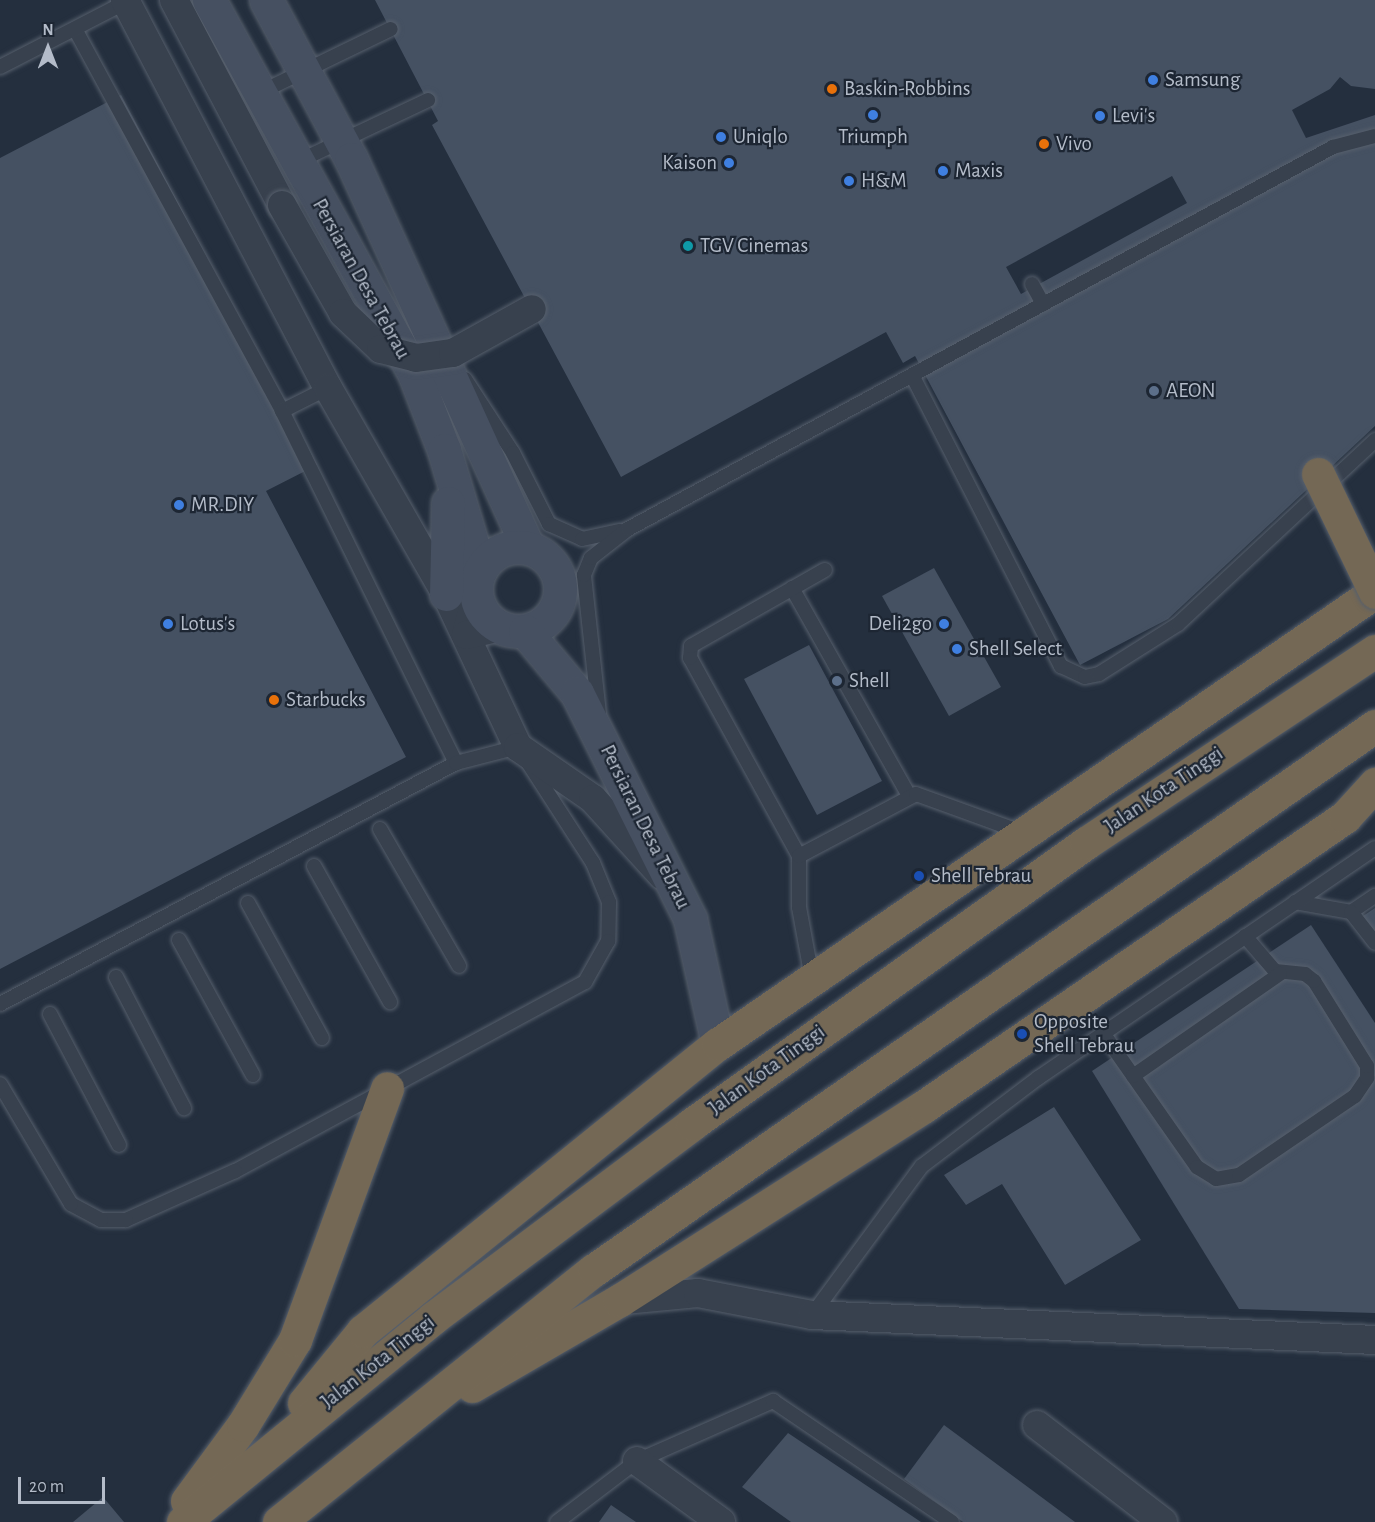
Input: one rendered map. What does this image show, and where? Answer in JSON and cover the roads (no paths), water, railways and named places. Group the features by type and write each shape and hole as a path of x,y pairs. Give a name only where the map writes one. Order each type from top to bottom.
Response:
{"highway":[{"path":"265,1451 363,1331 718,1044 1023,833 1372,582 1318,474"},
{"path":"1328,681 1375,631"},
{"name":"Jalan Kota Tinggi","path":"183,1522 265,1451 798,1047 1086,843 1375,651"},
{"path":"279,1522 421,1406 594,1270 838,1095 1375,726"},
{"path":"421,1406 486,1380 620,1300 923,1107 1345,817 1375,784"},
{"path":"171,1522 243,1425 295,1340 387,1088"}],"street":[{"path":"174,0 282,205 343,313 381,349 416,358 453,353 532,309"},
{"name":"Persiaran Desa Tebrau","path":"209,0 415,375 444,450 467,587"},
{"name":"Persiaran Desa Tebrau","path":"266,0 307,69 528,548"},
{"path":"126,1 328,388 467,587 512,629"},
{"path":"466,635 512,629 554,612 561,591 555,568 528,548 495,554 467,587 466,635 518,747 592,799 674,887"},
{"name":"Persiaran Desa Tebrau","path":"512,629 562,672 605,745 700,946 718,1044"},
{"path":"620,1300 698,1293 812,1315 1375,1340"},
{"path":"1036,1425 1163,1522"},
{"path":"637,1461 721,1522"}],"lane":[{"path":"0,67 126,1"},
{"path":"75,29 282,411 456,763"},
{"path":"261,92 391,29"},
{"path":"297,162 428,100"},
{"path":"605,745 584,575 591,558 628,529 979,343 1043,304 1333,147 1375,136"},
{"path":"1032,284 1043,304"},
{"path":"434,340 513,453 549,524 582,539 628,529"},
{"path":"913,377 1061,666 1085,677 1099,674 1178,624 1375,440"},
{"path":"282,411 328,388"},
{"path":"813,980 799,907 799,856 690,658 691,646 700,637 825,570"},
{"path":"792,588 909,796"},
{"path":"0,1004 38,992 456,763 518,747 592,863 609,902 608,941 585,982 235,1171 126,1220 86,1215 53,1178 0,1084"},
{"path":"799,856 909,796 929,796 1023,833"},
{"path":"380,829 459,966"},
{"path":"812,1315 922,1166 1103,1033 1375,848"},
{"path":"314,866 390,1002"},
{"path":"1351,912 1375,897"},
{"path":"1295,902 1351,912 1375,943"},
{"path":"248,903 322,1038"},
{"path":"1245,936 1280,974"},
{"path":"179,940 253,1075"},
{"path":"1103,1033 1133,1076 1197,1167 1216,1179 1239,1175 1355,1096 1367,1078 1363,1055 1310,977 1280,974 1133,1076"},
{"path":"116,977 184,1108"},
{"path":"50,1014 119,1145"},
{"path":"557,1522 637,1461 773,1401 952,1522"}],"place":[{"name":"Samsung","path":"1153,80"},
{"name":"Baskin-Robbins","path":"832,89"},
{"name":"Triumph","path":"873,115"},
{"name":"Levi's","path":"1100,116"},
{"name":"Uniqlo","path":"721,137"},
{"name":"Vivo","path":"1044,144"},
{"name":"Kaison","path":"729,163"},
{"name":"Maxis","path":"943,171"},
{"name":"H&M","path":"849,181"},
{"name":"TGV Cinemas","path":"688,246"},
{"name":"AEON","path":"1154,391"},
{"name":"MR.DIY","path":"179,505"},
{"name":"Lotus's","path":"168,624"},
{"name":"Deli2go","path":"944,624"},
{"name":"Shell Select","path":"957,649"},
{"name":"Shell","path":"837,681"},
{"name":"Starbucks","path":"274,700"},
{"name":"Shell Tebrau","path":"919,876"},
{"name":"Opposite Shell Tebrau","path":"1022,1034"}]}
